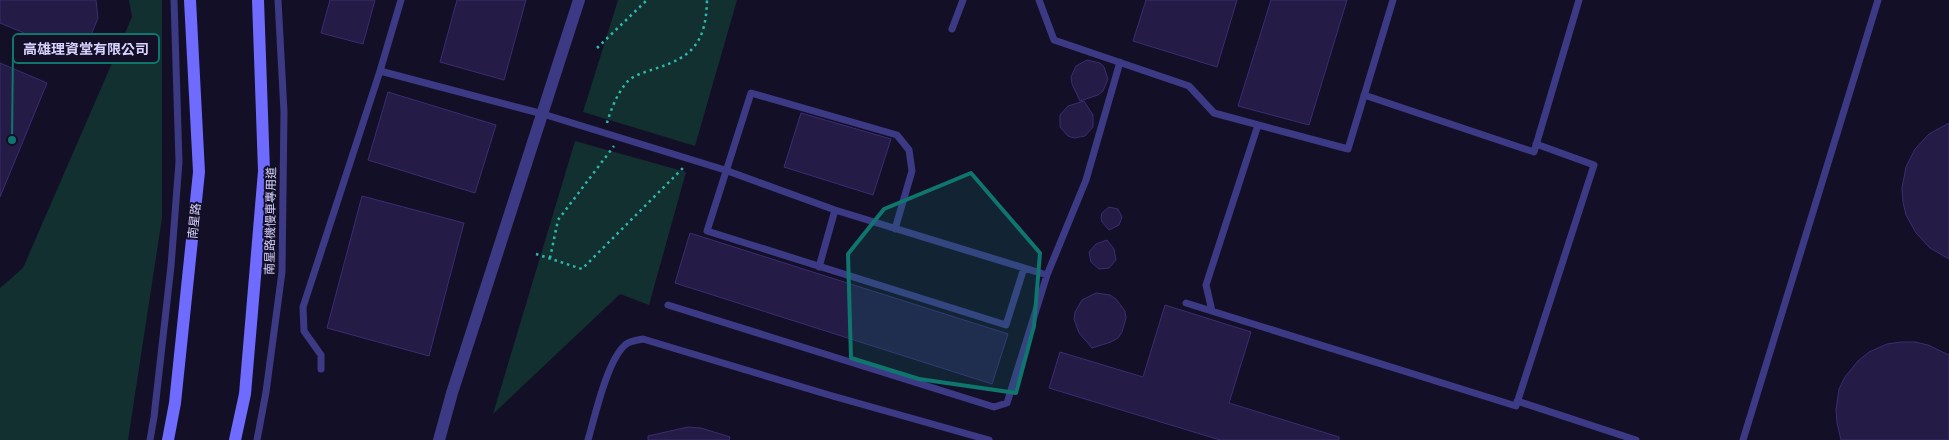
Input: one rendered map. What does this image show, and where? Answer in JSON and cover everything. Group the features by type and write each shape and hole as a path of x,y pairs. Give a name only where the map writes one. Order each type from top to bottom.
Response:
{"street":[{"name":"南星路","path":"168,440 175,404 199,172 190,0"},
{"path":"235,440 245,394 264,171 258,0"},
{"path":"439,440 452,393 579,0"}],"lane":[{"path":"150,440 170,276 179,162 174,0"},
{"name":"南星路機慢車專用道","path":"257,440 266,392 282,272 284,112 278,0"},
{"path":"322,369 321,356 304,331 303,308 380,71 401,0"},
{"path":"952,29 963,0"},
{"path":"1039,0 1054,40 1189,86 1214,113 1348,149 1393,0"},
{"path":"1364,95 1534,152 1579,0"},
{"path":"1743,440 1878,0"},
{"path":"668,305 994,407 1007,403 1047,275 1086,180 1120,62"},
{"path":"380,71 543,114 725,170 835,210 1047,275"},
{"path":"895,229 912,171 909,150 897,135 751,93 707,231 1006,325 1024,268"},
{"path":"1212,311 1206,286 1258,125"},
{"path":"1186,303 1516,406 1594,165 1536,144"},
{"path":"819,267 835,210"},
{"path":"588,440 608,373 618,354 625,344 643,339 829,395 989,440"},
{"path":"1517,401 1636,440"}],"path":[{"path":"597,48 647,0"},
{"path":"607,123 612,107 628,81 645,72 681,59 701,38 706,20 707,0"},
{"path":"550,259 558,220 615,144"},
{"path":"536,254 582,269 686,165"}],"highlighted area":[{"path":"971,173 1040,253 1034,326 1016,393 919,379 851,358 848,254 884,209"}],"green space":[{"path":"129,0 162,0 162,218 128,440 0,440 0,288 23,268 132,17"},
{"path":"618,0 737,0 695,146 583,112"},
{"path":"575,141 686,172 649,305 620,294 493,414"}],"building":[{"path":"0,0 96,0 98,18 82,57 0,23"},
{"path":"330,0 375,0 363,44 321,33"},
{"path":"457,0 526,0 504,80 440,62"},
{"path":"1146,0 1237,0 1217,67 1133,41"},
{"path":"1271,0 1347,0 1309,125 1238,106"},
{"path":"1087,60 1100,63 1104,67 1108,79 1103,91 1098,95 1080,101 1072,84 1071,77 1076,66"},
{"path":"0,63 47,83 0,197"},
{"path":"388,92 496,125 475,193 368,160"},
{"path":"1084,101 1093,115 1093,127 1085,136 1074,138 1068,136 1060,127 1060,115 1068,106"},
{"path":"801,113 891,139 873,195 784,167"},
{"path":"1949,123 1949,259 1930,248 1916,233 1906,215 1902,188 1906,167 1915,149 1929,134"},
{"path":"362,196 464,223 429,356 327,328"},
{"path":"1109,207 1118,209 1122,217 1119,225 1109,230 1101,218 1102,213"},
{"path":"690,233 1008,334 992,384 675,283"},
{"path":"1107,240 1114,249 1116,260 1109,268 1099,269 1091,262 1089,252 1096,244"},
{"path":"1096,293 1110,295 1116,299 1125,311 1126,318 1118,338 1092,348 1079,333 1074,319 1075,312 1082,300"},
{"path":"1165,305 1251,332 1229,403 1339,437 1339,440 1220,440 1049,388 1060,352 1143,377"},
{"path":"1915,342 1928,345 1949,355 1949,440 1841,440 1836,410 1839,389 1845,377 1858,361 1869,352 1887,344"},
{"path":"688,427 701,428 730,437 729,440 648,440 648,436"}],"place":[{"name":"高雄理資堂有限公司","path":"12,140"}]}
